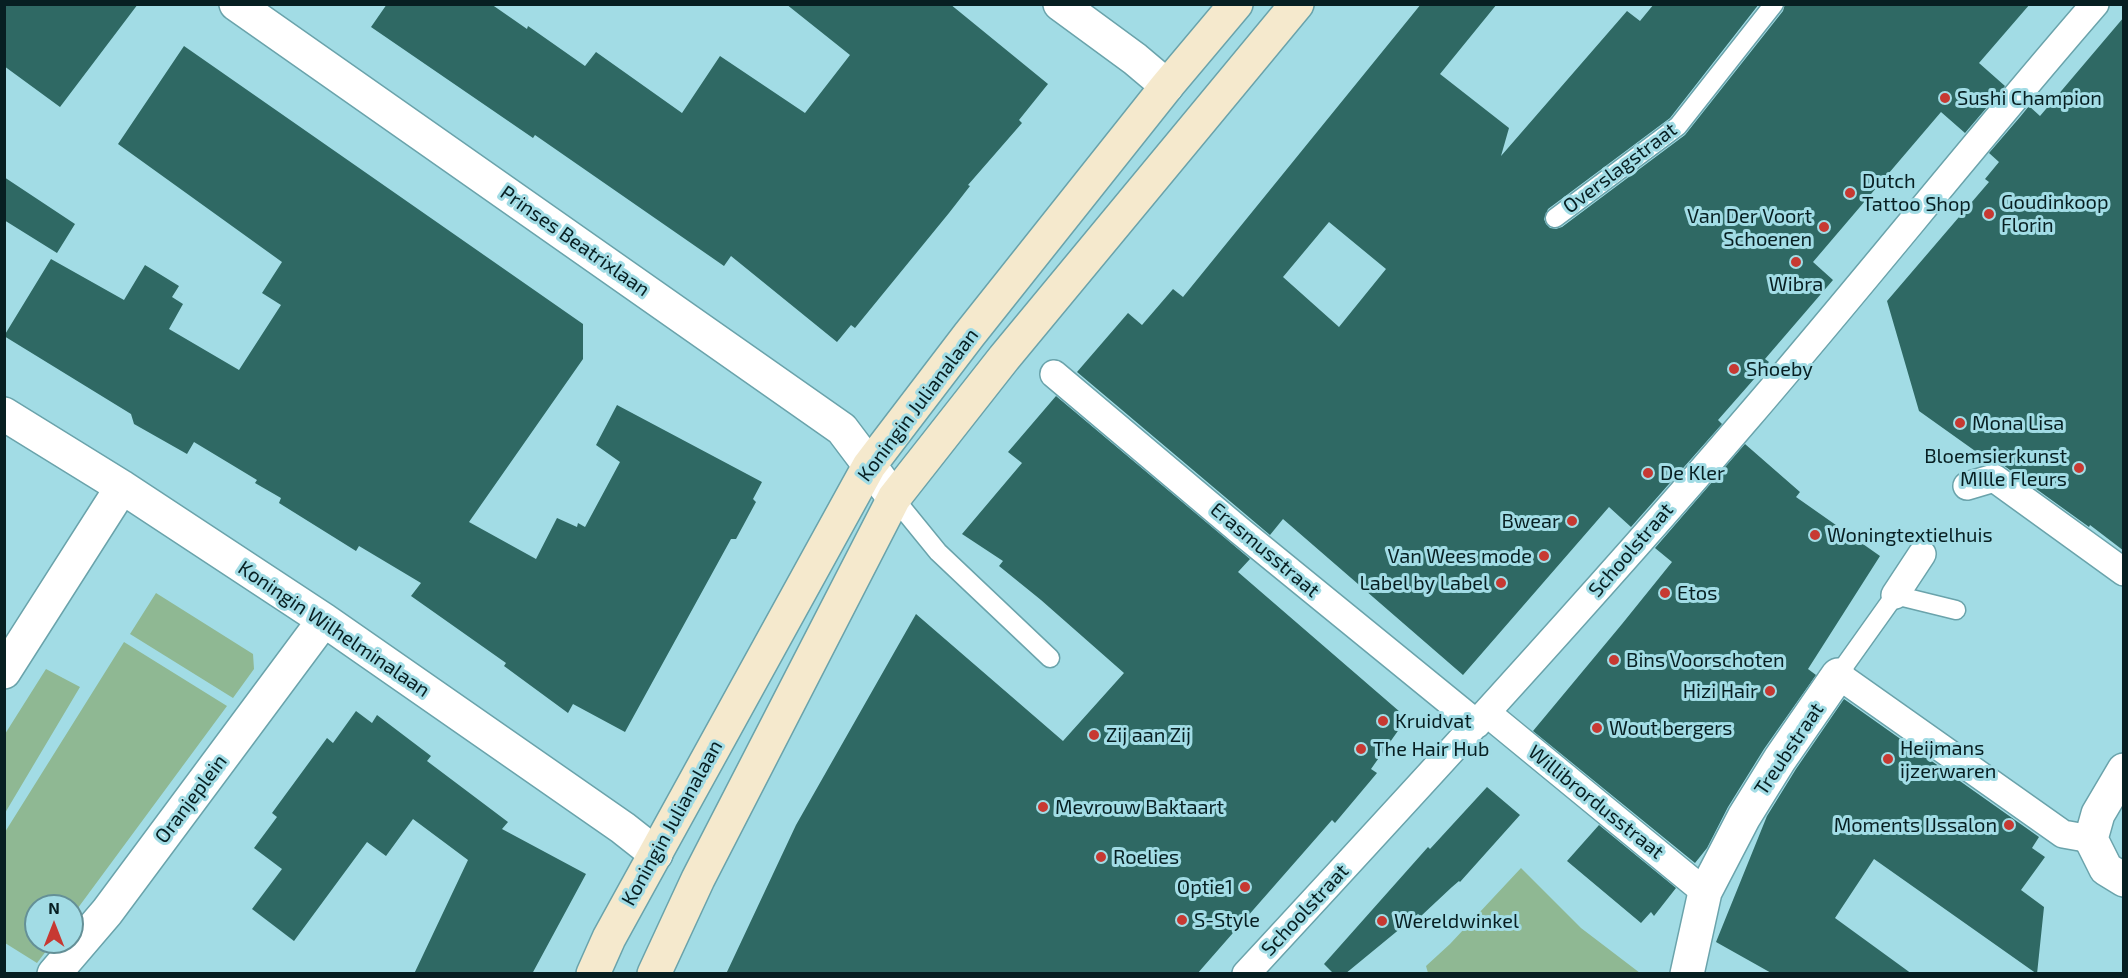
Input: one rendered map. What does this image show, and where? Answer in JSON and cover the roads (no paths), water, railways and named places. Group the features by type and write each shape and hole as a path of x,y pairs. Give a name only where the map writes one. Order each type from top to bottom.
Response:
{"main road":[{"name":"Koningin Julianalaan","path":"593,974 609,938 868,466 969,334 1167,86 1236,4"},
{"name":"Koningin Julianalaan","path":"654,974 703,868 894,498 1004,358 1297,4"}],"street":[{"name":"Prinses Beatrixlaan","path":"236,4 842,429 894,498"},
{"path":"1059,4 1135,59 1167,86"},
{"name":"Schoolstraat","path":"1246,974 1482,719 1750,415 2095,4"},
{"name":"Erasmusstraat","path":"1054,374 1248,537 1482,719"},
{"name":"Koningin Wilhelminalaan","path":"4,414 122,487 324,620 623,828 656,854"},
{"path":"1967,486 1994,478 2124,572"},
{"path":"4,672 122,487"},
{"path":"1895,595 1922,554"},
{"name":"Oranjeplein","path":"54,974 107,912 324,620"},
{"path":"1839,675 2063,834 2091,839"},
{"name":"Treubstraat","path":"1687,974 1705,892 1744,817 1780,759 1839,675"},
{"name":"Willibrordusstraat","path":"1482,719 1705,892"},
{"path":"2124,770 2098,814 2091,839 2106,869 2124,880"}],"lane":[{"name":"Overslagstraat","path":"1555,218 1678,126 1774,4"},
{"name":"Koningin Julianalaan","path":"894,498 938,552 1050,658"},
{"path":"1895,595 1956,610"},
{"name":"Treubstraat","path":"1839,675 1895,595"},
{"name":"Koningin Julianalaan","path":"672,974 677,924"}],"place":[{"name":"Sushi Champion","path":"1945,98"},
{"name":"Dutch Tattoo Shop","path":"1850,193"},
{"name":"Goudinkoop Florin","path":"1989,214"},
{"name":"Van Der Voort Schoenen","path":"1824,227"},
{"name":"Wibra","path":"1796,262"},
{"name":"Shoeby","path":"1734,369"},
{"name":"Mona Lisa","path":"1960,423"},
{"name":"Bloemsierkunst MIlle Fleurs","path":"2079,468"},
{"name":"De Kler","path":"1648,473"},
{"name":"Bwear","path":"1572,521"},
{"name":"Woningtextielhuis","path":"1815,535"},
{"name":"Van Wees mode","path":"1544,556"},
{"name":"Label by Label","path":"1501,583"},
{"name":"Etos","path":"1665,593"},
{"name":"Bins Voorschoten","path":"1614,660"},
{"name":"Hizi Hair","path":"1770,691"},
{"name":"Kruidvat","path":"1383,721"},
{"name":"Wout bergers","path":"1597,728"},
{"name":"Zij aan Zij","path":"1094,735"},
{"name":"The Hair Hub","path":"1361,749"},
{"name":"Heijmans ijzerwaren","path":"1888,759"},
{"name":"Mevrouw Baktaart","path":"1043,807"},
{"name":"Moments IJssalon","path":"2009,825"},
{"name":"Roelies","path":"1101,857"},
{"name":"Optie1","path":"1245,887"},
{"name":"S-Style","path":"1182,920"},
{"name":"Wereldwinkel","path":"1382,921"}]}
